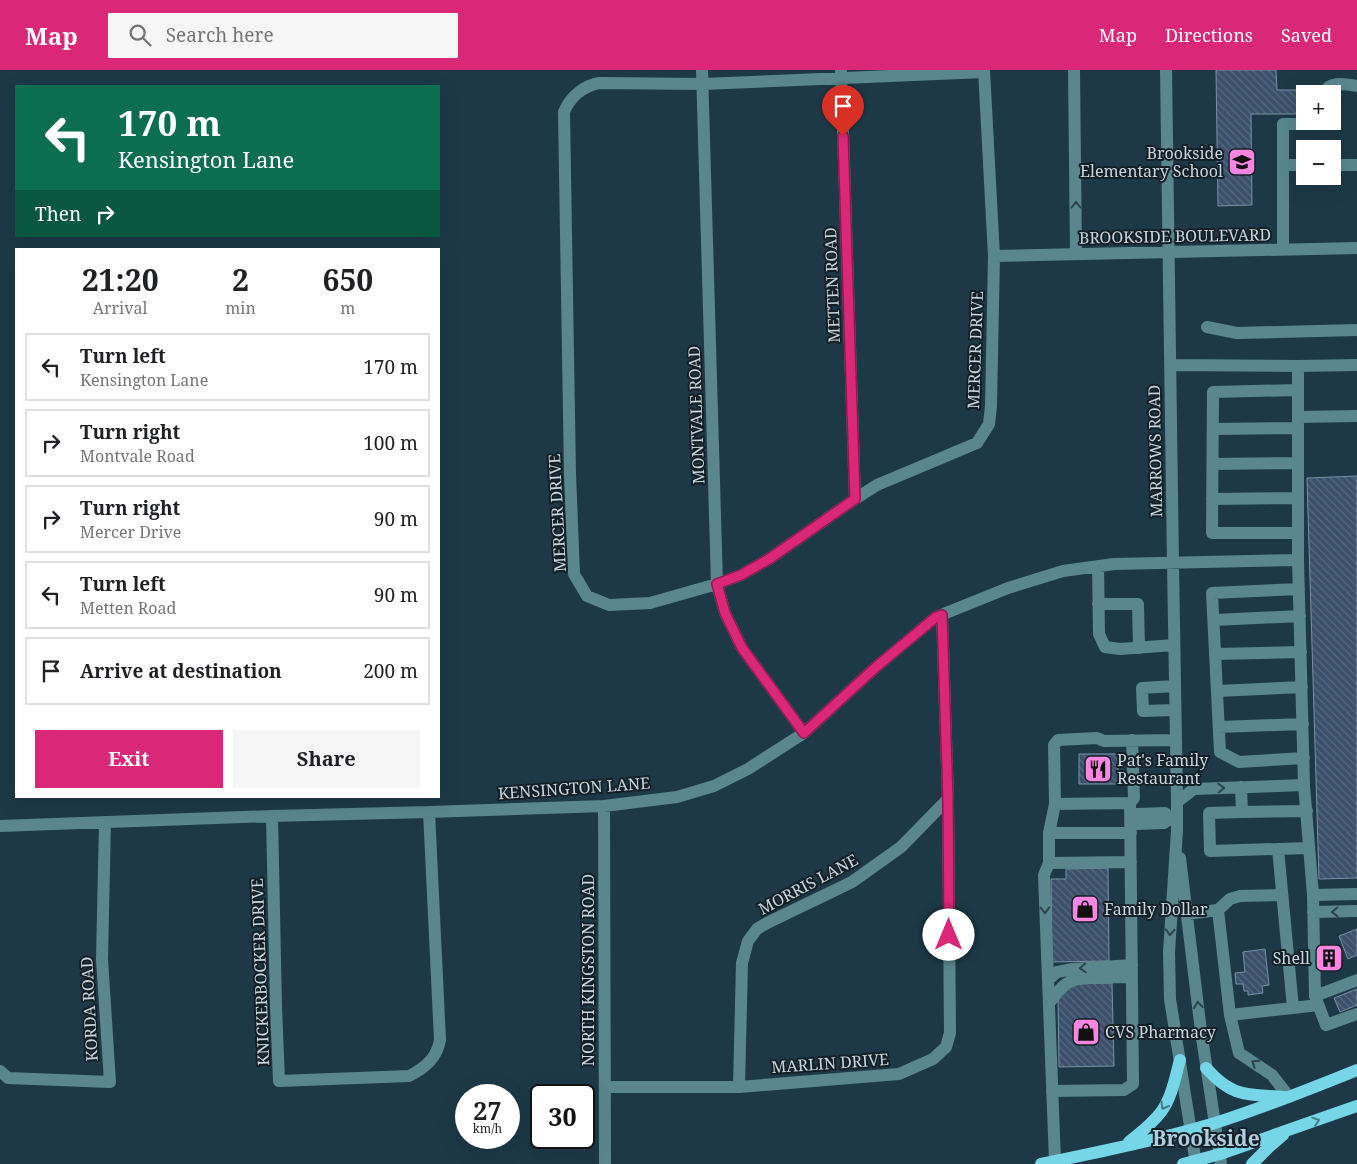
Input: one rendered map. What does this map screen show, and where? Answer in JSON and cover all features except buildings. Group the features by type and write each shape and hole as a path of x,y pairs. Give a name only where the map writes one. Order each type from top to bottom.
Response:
{"main road":[{"path":"1125,1145 1162,1111 1171,1095 1180,1060"},
{"path":"1206,1068 1220,1082 1234,1091 1249,1095 1289,1097"},
{"path":"1041,1164 1215,1123 1289,1097 1357,1070"},
{"path":"1192,1163 1221,1159 1289,1130 1357,1106"},
{"path":"1252,1164 1289,1130"}],"street":[{"name":"MONTVALE ROAD","path":"702,70 717,584 725,613 742,648 804,733"},
{"path":"1074,70 1076,254"},
{"name":"MARROWS ROAD","path":"1166,70 1177,802 1174,823 1169,952 1170,999 1191,1129 1192,1163"},
{"name":"MERCER DRIVE","path":"984,71 994,256 989,424 977,443 877,485 769,559 741,575 717,584 650,603 609,605 587,596 574,574 570,474 564,112 568,102 589,85 598,83 703,84 841,74 984,71"},
{"name":"METTEN ROAD","path":"841,74 855,499"},
{"path":"1333,85 1344,83 1357,86"},
{"path":"1283,249 1283,124 1296,124"},
{"path":"1283,165 1296,165"},
{"path":"1341,165 1357,165"},
{"name":"BROOKSIDE BOULEVARD","path":"994,256 1357,248"},
{"path":"1207,327 1237,333 1357,330"},
{"path":"1170,365 1357,365"},
{"path":"1298,366 1298,560 1304,785 1317,1000 1326,1025 1357,1014"},
{"path":"1298,390 1213,392 1212,499 1212,532 1298,533"},
{"path":"1213,429 1357,416"},
{"path":"1213,464 1298,463"},
{"path":"1212,499 1298,498"},
{"name":"KENSINGTON LANE","path":"0,826 604,806 677,797 714,786 748,769 804,733 876,667 936,617 1008,588 1063,571 1114,564 1298,560"},
{"path":"1098,566 1099,634 1105,647 1120,649 1174,646"},
{"path":"1299,589 1212,593 1220,752 1239,762 1304,758"},
{"path":"1098,604 1138,604 1139,648"},
{"name":"MARLIN DRIVE","path":"605,1087 739,1087 899,1074 933,1059 946,1047 950,1033 948,799 942,615"},
{"path":"1214,620 1300,616"},
{"path":"1215,654 1301,652"},
{"path":"1174,686 1142,688 1143,711 1175,710"},
{"path":"1217,691 1302,687"},
{"path":"1219,727 1303,724"},
{"path":"1055,1161 1044,875 1049,863 1049,834 1055,804 1054,745 1058,740 1097,738 1104,741 1175,740"},
{"path":"1052,1091 1124,1090 1133,1084 1130,803 1134,798 1132,740"},
{"path":"1177,802 1194,789 1304,785"},
{"path":"1241,787 1242,812"},
{"name":"MORRIS LANE","path":"739,1087 742,963 748,941 757,929 767,923 852,882 901,847 948,799"},
{"path":"1055,804 1130,803"},
{"name":"NORTH KINGSTON ROAD","path":"604,806 605,1164"},
{"path":"1307,811 1209,813 1210,851 1309,848"},
{"name":"KNICKERBOCKER DRIVE","path":"272,816 276,1007 280,1081 409,1076 428,1064 435,1055 440,1040 429,812"},
{"path":"1131,819 1136,824 1174,823"},
{"name":"KORDA ROAD","path":"0,1072 8,1078 110,1082 102,959 105,822"},
{"name":"MARROWS ROAD","path":"1174,823 1206,1068 1221,1159"},
{"path":"1049,834 1131,833"},
{"path":"1278,849 1293,1008"},
{"path":"1049,863 1131,862"},
{"path":"1312,895 1357,894"},
{"path":"1187,914 1218,910 1230,899 1240,896 1282,895"},
{"path":"1218,910 1230,1015 1239,1053 1272,1075 1289,1097"},
{"path":"1313,912 1357,911"},
{"path":"1048,980 1057,972 1072,969 1132,971"},
{"path":"1049,1003 1070,981 1132,971"},
{"path":"1230,1015 1293,1008 1317,1000 1357,980"}],"place":[{"name":"Brookside Elementary School","path":"1242,162"},
{"name":"Pat's Family Restaurant","path":"1098,769"},
{"name":"Family Dollar","path":"1085,909"},
{"name":"Shell","path":"1329,958"},
{"name":"CVS Pharmacy","path":"1086,1032"}],"district":[{"name":"Brookside","path":"1206,1139"}],"route":[{"path":"843,136 855,499 769,559 741,575 717,584 725,613 742,648 804,733 876,667 936,617 942,615 948,799 949,935"}]}
